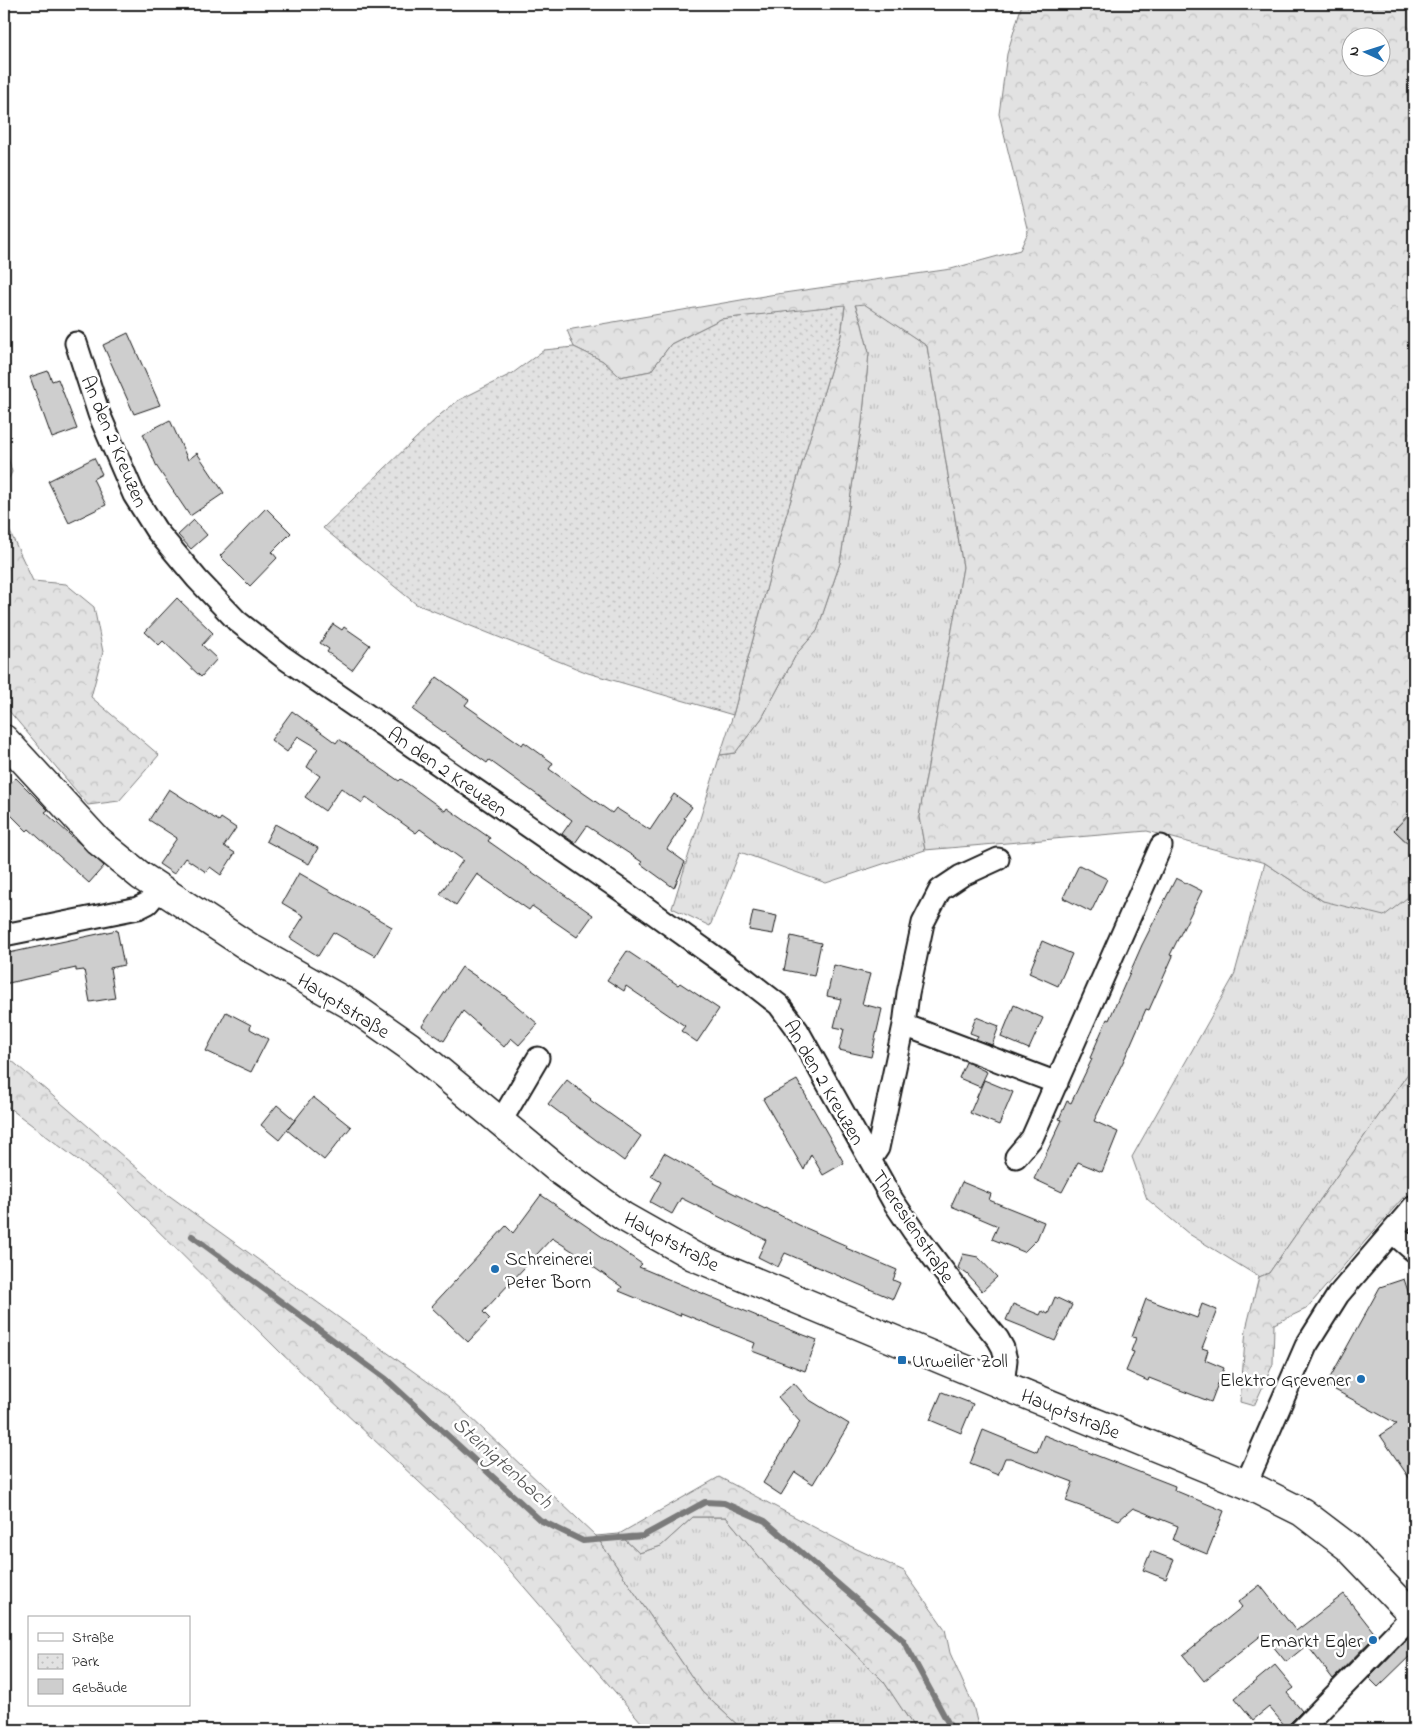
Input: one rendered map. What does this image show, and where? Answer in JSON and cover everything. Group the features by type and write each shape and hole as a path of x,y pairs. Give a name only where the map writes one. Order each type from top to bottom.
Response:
{"main road":[{"name":"Hauptstraße","path":"4,739 98,841 159,890 252,949 349,1004 409,1046 560,1171 624,1217 693,1256 1246,1484 1302,1512 1348,1547 1414,1616"}],"street":[{"name":"An den 2 Kreuzen","path":"76,343 99,414 134,495 156,530 197,579 237,622 283,657 628,895 747,980 778,1005 798,1031 870,1160"},
{"path":"1016,1156 1032,1138 1161,846"},
{"name":"Theresienstraße","path":"998,859 961,876 940,890 923,923 878,1148 870,1160 893,1201 914,1232 998,1339 1006,1360 1002,1385"},
{"path":"4,936 138,908 148,903 159,890"},
{"path":"904,1025 1057,1083"},
{"path":"500,1121 538,1058"},
{"path":"1246,1484 1306,1346 1338,1295 1414,1206"},
{"path":"1392,1232 1414,1251"},
{"path":"1301,1730 1414,1616"}],"green space":[{"path":"1022,4 1414,4 1414,896 1412,894 1384,916 1323,901 1265,863 1147,831 925,850 919,817 963,567 927,346 864,304 855,305 869,353 862,423 840,563 817,631 797,653 762,718 735,753 720,755 733,715 782,529 841,335 845,306 721,319 671,344 651,371 620,377 603,361 574,347 567,330 770,295 951,269 1020,250 1028,232 999,114 1007,54"},
{"path":"864,303 927,346 963,567 919,817 925,850 826,883 740,852 710,926 672,908 720,755 735,753 762,718 797,653 817,631 840,563 862,423 869,353 855,304"},
{"path":"845,305 841,335 782,529 733,715 588,673 416,604 323,528 441,414 459,400 513,373 544,350 574,347 603,361 620,377 651,371 671,344 721,319"},
{"path":"4,442 12,472 4,488"},
{"path":"4,519 33,581 66,584 94,607 103,652 91,697 159,755 119,801 88,805 4,705"},
{"path":"1265,863 1323,901 1413,893 1414,1065 1269,1273 1259,1277 1189,1234 1147,1199 1132,1157 1234,976"},
{"path":"4,1054 167,1194 449,1397 596,1536 702,1692 743,1730 648,1730 493,1551 281,1353 115,1188 4,1104"},
{"path":"1414,1065 1414,1185 1306,1309 1274,1324 1273,1364 1254,1406 1240,1402 1246,1329 1259,1277 1269,1273"},
{"path":"719,1477 848,1545 904,1571 945,1629 950,1653 973,1705 979,1730 916,1730 884,1682 773,1573 726,1517 693,1517 661,1546 639,1553 619,1534"},
{"path":"693,1517 726,1517 773,1573 884,1682 916,1730 743,1730 702,1692 596,1536 619,1534 639,1553 661,1546"}],"building":[{"path":"128,333 160,405 134,414 103,345"},
{"path":"48,371 52,381 58,379 77,429 52,438 30,377"},
{"path":"170,420 188,460 197,453 224,493 190,516 157,467 143,434"},
{"path":"94,458 102,474 93,479 106,505 69,523 48,481"},
{"path":"266,508 291,533 272,552 277,558 250,586 220,556"},
{"path":"194,520 207,535 191,549 178,535"},
{"path":"177,598 213,633 202,645 217,659 201,677 163,641 159,645 145,632"},
{"path":"333,624 342,630 344,627 370,645 352,670 327,652 329,649 320,643"},
{"path":"437,677 469,700 465,705 522,745 524,742 553,763 549,769 612,813 616,808 650,830 674,794 692,807 667,849 685,862 674,888 641,864 642,862 587,826 575,843 562,834 572,820 489,760 487,763 413,710"},
{"path":"292,711 336,743 339,739 399,781 401,779 445,811 447,808 490,838 488,841 593,915 577,937 532,906 529,910 477,874 456,905 440,894 463,860 420,829 416,833 366,797 362,803 341,788 325,811 305,797 320,776 307,767 318,748 298,736 287,752 271,740"},
{"path":"16,778 48,810 45,812 104,866 89,883 29,829 27,831 4,808 4,789"},
{"path":"169,789 219,821 221,818 236,828 224,846 235,853 221,875 210,867 206,872 185,858 174,874 159,864 177,838 149,820"},
{"path":"1414,809 1414,849 1394,830"},
{"path":"275,824 318,848 309,864 266,841"},
{"path":"1079,865 1107,879 1091,912 1063,898"},
{"path":"299,873 392,927 375,956 333,932 318,956 290,938 304,916 282,903"},
{"path":"1176,878 1202,891 1170,955 1173,956 1149,1010 1146,1009 1094,1121 1118,1132 1102,1172 1078,1162 1062,1192 1034,1179 1062,1120 1059,1119 1067,1101 1071,1103 1092,1059 1090,1058 1107,1019 1109,1020 1142,945"},
{"path":"753,911 777,916 773,934 749,930"},
{"path":"117,930 124,965 110,968 115,998 90,1002 84,970 76,971 76,968 4,984 4,954"},
{"path":"791,936 821,943 814,976 784,970"},
{"path":"1042,941 1072,954 1058,986 1029,973"},
{"path":"627,951 678,985 680,983 719,1009 697,1042 681,1031 685,1026 626,986 624,991 607,980"},
{"path":"834,965 870,974 862,1004 882,1009 871,1057 839,1050 844,1029 834,1027 841,999 827,996"},
{"path":"462,967 505,996 538,1024 519,1045 511,1038 504,1047 463,1011 444,1041 422,1026"},
{"path":"1014,1005 1043,1018 1029,1049 1001,1037"},
{"path":"226,1012 251,1025 250,1029 268,1039 251,1072 206,1051"},
{"path":"976,1017 999,1026 992,1045 976,1039 978,1036 970,1033"},
{"path":"966,1062 987,1072 980,1087 959,1078"},
{"path":"567,1080 590,1100 641,1136 624,1161 548,1104"},
{"path":"797,1080 844,1163 823,1175 811,1154 804,1170 763,1099"},
{"path":"984,1080 1013,1092 999,1125 970,1113"},
{"path":"313,1097 351,1127 324,1160 287,1130"},
{"path":"277,1105 295,1120 279,1140 261,1125"},
{"path":"664,1153 714,1181 713,1183 847,1246 846,1248 897,1270 893,1280 900,1283 893,1299 785,1253 778,1267 758,1257 766,1240 681,1198 672,1214 650,1202 661,1182 651,1176"},
{"path":"962,1182 991,1194 989,1200 1044,1222 1037,1239 1024,1252 992,1239 998,1226 951,1206"},
{"path":"541,1195 642,1264 639,1267 817,1340 805,1371 752,1351 755,1343 681,1313 680,1316 619,1291 622,1287 552,1238 483,1312 490,1319 468,1342 431,1307 506,1226 513,1233"},
{"path":"963,1254 978,1257 997,1277 982,1291 967,1274 958,1268"},
{"path":"1404,1279 1414,1309 1414,1485 1380,1435 1397,1424 1326,1385 1380,1287"},
{"path":"1055,1297 1072,1305 1055,1341 1006,1320 1013,1304 1040,1315 1042,1311 1048,1314"},
{"path":"1146,1299 1197,1318 1202,1304 1217,1310 1202,1348 1208,1350 1205,1360 1224,1368 1211,1402 1149,1378 1148,1381 1126,1371 1134,1352 1131,1351 1136,1338 1132,1337"},
{"path":"794,1383 808,1399 849,1424 813,1484 795,1472 781,1495 763,1483 800,1422 778,1397"},
{"path":"942,1392 973,1404 961,1433 930,1420"},
{"path":"983,1430 1037,1452 1044,1435 1175,1486 1174,1490 1224,1511 1207,1554 1173,1540 1178,1526 1133,1508 1119,1520 1066,1501 1073,1482 1010,1458 1005,1458 998,1475 970,1464"},
{"path":"1151,1551 1174,1560 1166,1579 1143,1570"},
{"path":"1260,1585 1296,1631 1344,1594 1376,1635 1333,1679 1307,1645 1286,1662 1263,1634 1204,1681 1183,1655 1242,1607 1238,1602"},
{"path":"1414,1632 1414,1652 1378,1687 1369,1678"},
{"path":"1275,1665 1294,1688 1287,1693 1302,1711 1286,1727 1269,1707 1253,1720 1235,1698"}],"waterway":[{"name":"Steinigtenbach","path":"192,1236 386,1379 540,1520 583,1541 643,1536 705,1502 724,1503 765,1521 903,1640 952,1730"}],"place":[{"name":"Schreinerei Peter Born","path":"495,1269"},
{"name":"Urweiler Zoll","path":"902,1360"},
{"name":"Elektro Grevener","path":"1361,1379"},
{"name":"Emarkt Egler","path":"1373,1640"}]}
